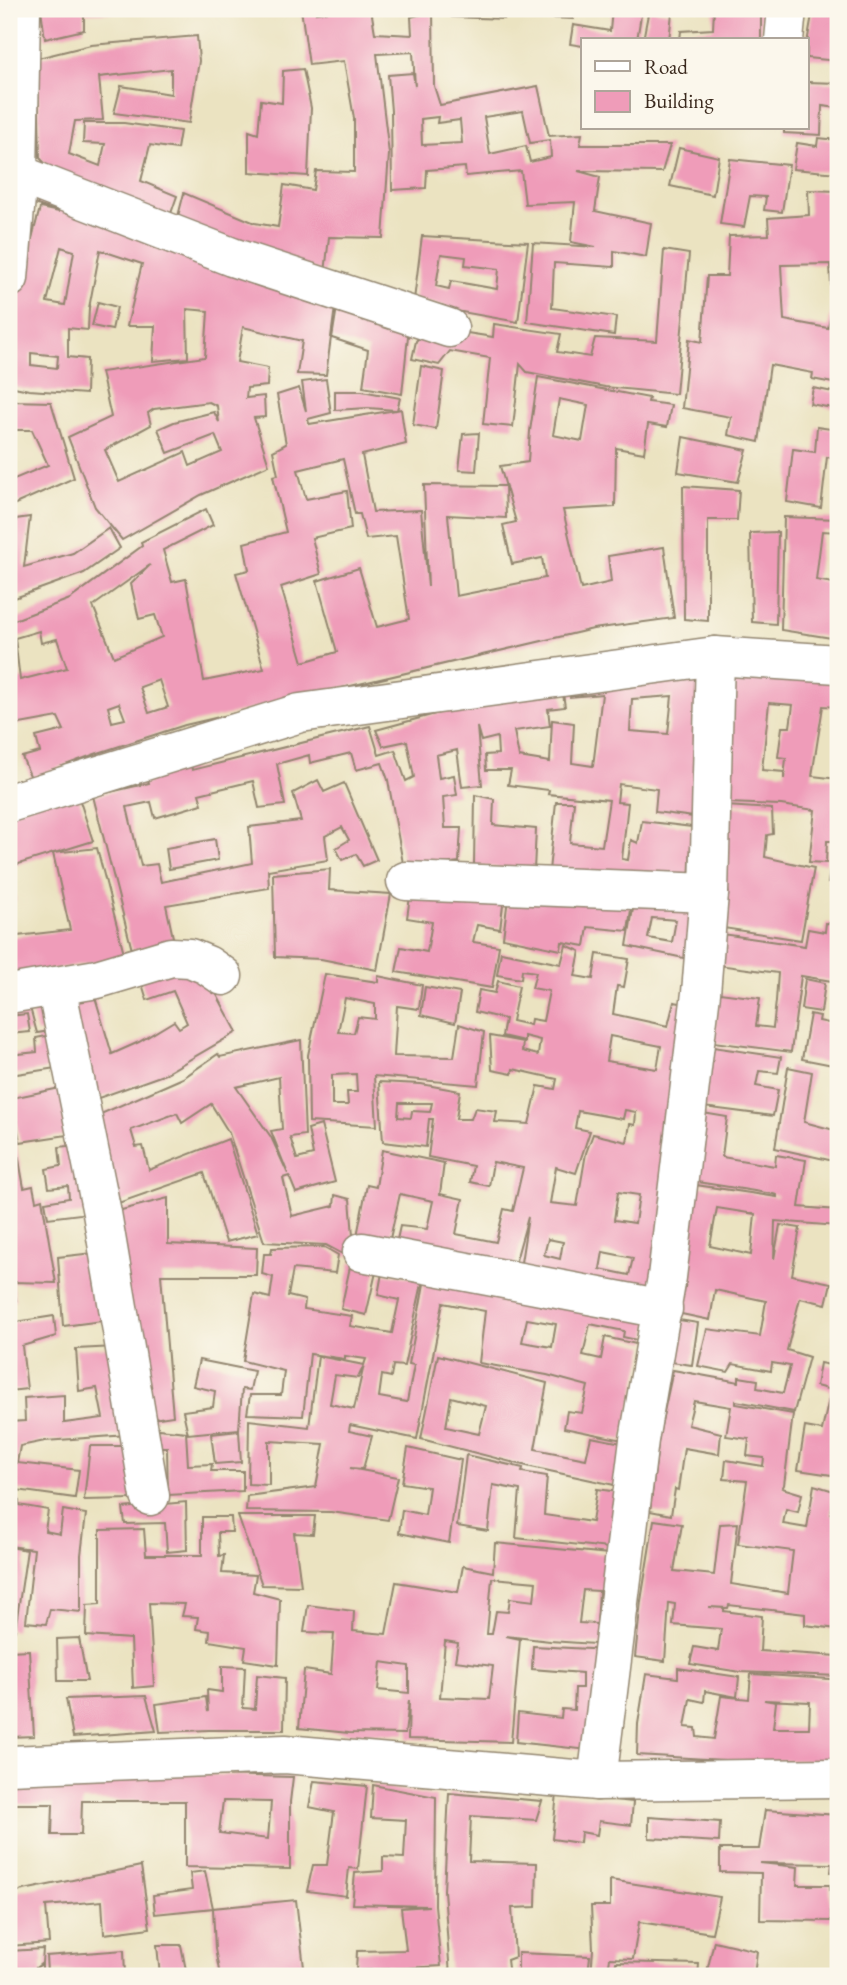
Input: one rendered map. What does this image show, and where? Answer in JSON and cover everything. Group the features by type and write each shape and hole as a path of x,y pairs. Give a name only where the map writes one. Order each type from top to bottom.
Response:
{"street":[{"path":"9,278 18,174 22,9"},
{"path":"783,38 787,9"},
{"path":"18,174 232,257 449,328"},
{"path":"9,803 300,713 715,656 838,664"},
{"path":"597,1782 639,1440 663,1309 701,993 709,893 715,656"},
{"path":"406,881 709,893"},
{"path":"9,994 97,979 171,957 190,958 223,976"},
{"path":"56,986 102,1213 150,1496"},
{"path":"362,1252 663,1309"},
{"path":"9,1765 285,1754 597,1782 838,1777"}],"building":[{"path":"41,9 121,9 121,12 84,13 84,30 45,39"},
{"path":"301,9 316,9 316,13 371,9 375,33 412,35 411,17 433,11 434,86 440,105 538,86 549,136 582,134 580,145 670,145 662,172 578,171 600,177 595,211 651,223 646,257 614,251 614,267 554,263 552,308 616,317 614,335 527,322 533,243 596,247 571,242 575,202 525,204 521,171 466,176 465,167 427,170 426,188 392,190 388,75 413,73 415,86 413,52 377,54 389,154 383,238 329,237 325,273 176,224 184,193 255,223 278,227 284,185 313,190 316,171 354,172 354,118 344,61 309,65","holes":["523,111 530,143 550,140 551,157 530,162 526,146 490,154 484,117","438,117 437,123 460,120 462,143 422,145 421,119"]},
{"path":"451,9 502,9 504,19 452,17"},
{"path":"552,9 573,9 573,19 553,18"},
{"path":"612,9 642,9 637,38 581,38 581,46 570,44 573,25 610,31"},
{"path":"649,9 672,13 669,38 643,38"},
{"path":"714,9 761,9 761,38 680,38 681,31 713,29"},
{"path":"813,9 838,9 838,61 808,58 808,38"},
{"path":"197,36 199,61 189,123 114,113 121,86 171,94 171,69 99,77 103,120 75,121 69,154 100,166 105,144 83,143 84,123 124,123 180,131 177,149 150,145 141,181 177,196 168,222 58,177 40,158 38,73 34,59 91,45"},
{"path":"303,69 311,108 308,176 249,172 249,131 258,134 261,100 282,103 283,71"},
{"path":"808,82 838,83 838,108 822,106 821,135 784,133 784,130 808,130"},
{"path":"818,138 838,140 838,173 793,169 797,143 817,146"},
{"path":"679,148 719,157 713,195 670,186"},
{"path":"730,159 789,165 782,212 764,210 766,197 750,196 744,227 720,224"},
{"path":"44,189 337,292 326,375 297,374 302,341 243,327 237,362 268,368 267,386 247,388 246,398 264,396 265,417 254,418 269,465 201,495 122,540 95,507 68,437 111,417 101,372 205,357 208,311 187,309 188,358 153,361 155,326 127,326 142,264 100,250 89,308 88,330 68,328 68,357 87,359 86,394 9,386 10,322 40,208 59,212 37,205","holes":["61,247 74,251 65,305 47,302","31,353 58,356 57,368 31,365","209,402 217,406 219,422 214,412 158,429 168,453 215,435 222,452 190,466 185,452 119,482 105,450 151,425 148,413 154,409"]},
{"path":"808,190 838,191 838,305 832,305 830,264 781,265 784,320 828,328 832,310 838,311 838,384 812,379 813,373 770,365 759,442 728,435 731,417 682,408 689,339 702,342 707,276 727,276 729,236 769,235 768,218 809,215"},
{"path":"422,236 528,242 518,322 445,309 445,306 414,300","holes":["441,254 466,257 465,265 499,269 497,289 451,281 449,289 436,286"]},
{"path":"664,250 689,254 676,394 605,387 527,372 520,364 513,427 483,424 490,358 450,351 439,365 412,359 416,341 429,327 493,337 494,324 561,334 557,352 590,357 595,338 657,341"},
{"path":"339,295 410,317 402,394 363,387 368,350 332,338"},
{"path":"98,302 117,307 112,330 92,326"},
{"path":"421,366 444,371 436,429 413,425"},
{"path":"538,377 649,398 648,402 671,405 667,427 648,424 644,453 616,448 615,507 563,510 581,589 611,582 608,556 664,547 674,618 593,629 185,725 31,778 22,757 40,752 36,737 64,730 58,717 9,726 9,622 70,599 142,546 141,542 206,509 213,525 163,550 172,582 186,579 204,681 264,669 236,573 249,570 244,543 286,532 273,476 278,475 273,451 286,444 277,395 299,388 306,411 302,382 326,379 331,413 308,419 309,424 396,410 335,410 335,391 362,391 400,398 397,410 401,409 406,444 362,455 373,512 421,510 428,587 424,485 505,486 506,518 448,515 456,596 545,578 542,558 512,564 503,525 516,522 500,466 528,462","holes":["559,399 588,405 582,441 553,435","343,459 355,514 360,514 366,539 396,536 409,619 377,627 359,568 317,581 337,652 303,662 281,587 321,574 312,538 351,529 347,491 306,499 298,470","150,565 131,584 139,619 155,615 162,637 114,657 93,606","39,631 41,643 57,639 67,668 20,680 15,638","159,680 168,707 149,713 140,687","119,703 125,719 112,722 108,707"]},
{"path":"813,388 838,393 838,409 810,404"},
{"path":"11,401 51,402 74,478 13,505 9,481 48,465 32,430 12,430"},
{"path":"817,427 838,430 838,459 827,457 821,508 787,502 793,449 815,452"},
{"path":"479,433 476,471 459,470 463,434"},
{"path":"683,437 747,450 738,482 678,472"},
{"path":"683,486 739,490 737,520 708,520 708,621 684,619"},
{"path":"30,517 24,567 73,553 109,528 120,548 84,573 9,600 9,565 16,519"},
{"path":"784,517 838,519 838,532 822,531 816,580 838,584 838,639 781,630"},
{"path":"778,532 776,624 752,622 750,533"},
{"path":"705,663 694,817 655,812 657,789 619,784 617,802 628,803 622,859 628,860 631,840 638,843 642,821 692,827 689,881 549,871 556,802 574,802 570,843 602,846 609,800 548,794 549,790 508,785 511,770 486,770 485,755 498,754 497,737 481,741 477,727 482,785 462,787 457,750 436,755 439,778 454,775 457,795 443,797 445,828 461,828 459,862 404,869 388,780 382,763 356,770 351,753 310,763 309,755 277,764 285,805 259,808 253,781 199,794 202,804 155,818 151,802 127,807 141,866 157,864 161,882 252,863 249,827 301,821 293,793 318,780 324,792 344,783 377,860 363,866 356,854 342,860 336,848 349,840 342,827 325,836 328,860 268,870 269,888 166,905 174,942 132,950 93,796 149,783 147,774 190,761 192,770 370,726 379,755 395,750 406,781 414,777 407,741 383,746 376,730 561,680 565,707 548,709 550,726 514,731 519,757 550,762 552,720 574,723 572,763 593,766 602,694 570,697 567,679","holes":["672,696 668,734 630,731 632,699"]},
{"path":"730,663 838,667 838,707 823,706 812,776 838,779 838,884 828,883 834,841 827,841 826,863 809,862 815,810 781,805 728,803","holes":["769,703 793,705 790,727 782,727 778,757 786,758 784,779 784,772 762,770"]},
{"path":"76,789 93,841 9,867 9,813"},
{"path":"475,795 494,799 493,825 536,829 534,870 474,866"},
{"path":"726,806 772,809 773,834 767,835 765,857 814,868 801,940 717,927"},
{"path":"215,839 218,860 169,869 166,848"},
{"path":"97,848 125,957 9,977 9,937 70,930 53,853"},
{"path":"330,869 329,890 391,894 377,970 321,959 275,957 273,874"},
{"path":"12,879 16,901 9,903 9,880"},
{"path":"412,882 505,890 500,929 477,925 473,942 499,946 492,988 396,972 401,947 427,952 432,922 407,918"},
{"path":"509,890 633,895 628,931 588,927 585,946 562,942 561,950 503,938"},
{"path":"635,896 697,900 693,960 627,946","holes":["652,918 676,920 672,942 648,938"]},
{"path":"826,923 838,924 838,982 801,976 791,1052 713,1042 720,993 760,998 756,1026 773,1028 776,1001 778,973 718,965 722,934 805,946 808,929 825,932"},
{"path":"566,945 580,951 575,976 593,979 597,954 629,959 624,987 617,986 613,1014 668,1026 674,1002 692,1005 651,1297 520,1269 528,1217 513,1271 395,1249 400,1226 427,1229 433,1201 400,1194 389,1243 357,1236 367,1185 376,1187 382,1150 444,1163 440,1194 463,1199 456,1234 496,1242 504,1209 513,1211 523,1168 493,1162 489,1186 470,1182 473,1166 428,1157 433,1119 429,1119 426,1147 383,1142 379,1082 421,1084 460,1091 456,1119 471,1119 475,1108 497,1111 495,1122 529,1124 538,1086 555,1089 557,1079 513,1069 512,1074 492,1070 490,1036 523,1042 522,1051 538,1055 540,1040 524,1036 524,1041 502,1036 505,1019 475,1012 479,990 495,993 498,981 519,986 512,1021 530,1025 531,1019 543,1021 549,991 532,988 536,972 522,970 521,979 497,975 501,952 561,964","holes":["610,1036 661,1046 657,1069 606,1061","399,1103 432,1103 430,1112 412,1111 411,1118 398,1117","625,1110 636,1112 635,1125 630,1124 627,1142 593,1134 586,1153 577,1206 550,1203 556,1167 576,1173 590,1131 575,1128 578,1111 623,1119","618,1192 639,1195 635,1223 614,1220","548,1239 563,1242 560,1259 544,1255","603,1252 633,1258 629,1275 600,1269"]},
{"path":"196,956 237,1032 163,1075 93,1100 68,991 92,987 112,1054 174,1021 179,1028 187,1023 173,991 147,1000 139,974"},
{"path":"325,974 378,982 378,976 422,985 419,1009 397,1006 394,1056 454,1057 459,1024 484,1032 478,1085 374,1076 377,1126 309,1122 308,1055","holes":["345,998 375,1004 375,1019 358,1017 354,1033 338,1032","356,1074 357,1092 347,1092 348,1105 332,1105 332,1075"]},
{"path":"805,979 825,983 821,1012 801,1009"},
{"path":"425,987 460,993 455,1023 421,1015"},
{"path":"26,993 62,1029 37,1033"},
{"path":"27,1014 30,1032 9,1034 9,1016"},
{"path":"810,1014 820,1016 819,1021 838,1025 838,1066 802,1059"},
{"path":"61,1033 69,1066 10,1075 9,1055 37,1052 36,1038"},
{"path":"301,1040 305,1135 290,1137 297,1159 313,1155 308,1129 321,1125 335,1182 296,1193 289,1176 283,1178 292,1216 334,1206 335,1195 350,1199 354,1248 348,1257 326,1245 264,1242 229,1133 211,1104 182,1123 177,1113 131,1130 136,1147 143,1146 149,1170 228,1139 258,1234 226,1242 204,1173 110,1206 96,1116 183,1078 218,1054 220,1057","holes":["279,1077 282,1129 271,1131 288,1174 271,1137 236,1087"]},
{"path":"713,1047 781,1057 778,1073 759,1071 756,1086 778,1090 773,1116 703,1107"},
{"path":"788,1067 812,1072 804,1122 838,1131 838,1162 775,1148"},
{"path":"65,1087 74,1134 20,1142 12,1098"},
{"path":"703,1113 727,1117 722,1157 775,1166 776,1155 806,1160 799,1207 838,1210 838,1226 775,1221 774,1259 780,1225 800,1228 792,1275 831,1283 826,1304 800,1298 787,1350 809,1357 794,1412 736,1401 736,1404 793,1414 782,1488 802,1494 798,1512 786,1509 783,1524 807,1528 814,1485 834,1491 831,1515 838,1517 838,1629 805,1625 805,1614 729,1605 728,1608 709,1607 762,1616 760,1651 838,1656 838,1676 740,1672 690,1664 694,1647 718,1651 721,1629 673,1625 675,1604 669,1603 665,1661 635,1657 654,1520 682,1524 674,1571 714,1575 720,1524 738,1523 731,1584 788,1593 793,1551 738,1544 747,1481 724,1479 726,1460 763,1466 764,1458 747,1456 749,1439 726,1436 731,1407 694,1401 688,1425 721,1433 719,1454 684,1448 678,1490 675,1489 671,1515 650,1511 659,1435 673,1370 739,1382 739,1377 758,1380 757,1388 783,1393 790,1366 772,1363 771,1371 733,1364 728,1372 698,1366 707,1329 760,1336 766,1301 715,1290 710,1320 672,1312 689,1184 777,1195 691,1181","holes":["717,1208 755,1214 751,1255 710,1246"]},
{"path":"14,1131 24,1188 33,1186 36,1201 42,1199 56,1283 12,1282 16,1300 9,1300 9,1132"},
{"path":"83,1144 97,1212 48,1218 45,1202 69,1198 68,1186 49,1188 46,1169 61,1166 59,1147"},
{"path":"168,1198 168,1244 257,1248 256,1275 161,1275 173,1416 139,1421 110,1213"},
{"path":"324,1247 338,1255 335,1273 293,1269 288,1296 305,1300 304,1309 352,1316 350,1326 392,1333 399,1300 378,1295 382,1273 423,1279 404,1366 393,1365 391,1377 382,1375 379,1397 407,1402 414,1365 409,1364 426,1273 651,1317 646,1342 623,1337 624,1331 590,1324 583,1355 601,1359 605,1337 645,1346 623,1440 564,1428 567,1411 582,1413 588,1386 547,1375 479,1363 485,1311 443,1303 417,1439 350,1425 349,1431 372,1436 363,1469 350,1468 398,1477 388,1520 331,1512 246,1511 247,1496 316,1487 324,1444 269,1441 269,1485 248,1484 249,1420 309,1427 318,1356 364,1365 366,1359 310,1354 303,1416 247,1414 250,1395 281,1395 284,1371 243,1361 254,1294 270,1298 273,1277 262,1274 264,1254 271,1254 272,1248","holes":["527,1319 556,1324 552,1347 522,1342","364,1365 354,1409 330,1404 335,1375 358,1378"]},
{"path":"102,1252 110,1320 63,1326 58,1257"},
{"path":"351,1262 377,1268 366,1315 341,1309"},
{"path":"54,1316 56,1336 22,1346 27,1389 9,1391 9,1323"},
{"path":"679,1320 698,1323 692,1365 671,1362"},
{"path":"116,1347 127,1435 45,1441 20,1446 17,1463 79,1470 75,1498 9,1489 9,1422 25,1421 24,1398 64,1395 64,1423 103,1418 97,1388 79,1391 76,1349"},
{"path":"438,1355 547,1383 535,1449 586,1459 591,1437 627,1444 619,1486 421,1439","holes":["451,1397 486,1406 479,1434 446,1427"]},
{"path":"199,1360 254,1371 250,1390 242,1389 239,1429 188,1434 183,1411 213,1407 215,1391 193,1386"},
{"path":"820,1363 835,1366 833,1378 838,1379 838,1455 836,1454 832,1475 798,1470 805,1427 822,1430 831,1390 816,1386"},
{"path":"149,1428 186,1432 188,1465 212,1464 211,1471 243,1471 243,1491 168,1495 167,1447 149,1447"},
{"path":"239,1431 241,1462 215,1464 211,1434"},
{"path":"90,1446 136,1446 133,1499 84,1500"},
{"path":"408,1448 461,1460 449,1543 399,1533 402,1510 425,1515 429,1487 402,1483"},
{"path":"466,1455 523,1468 522,1472 547,1476 544,1515 592,1522 597,1489 625,1493 617,1549 516,1538 520,1490 493,1485 488,1531 457,1526"},
{"path":"9,1496 19,1499 19,1505 48,1510 45,1531 60,1534 63,1510 86,1514 81,1555 81,1612 50,1609 46,1624 26,1622 34,1549 9,1546"},
{"path":"186,1502 187,1550 167,1552 165,1523 125,1524 123,1508"},
{"path":"238,1516 315,1516 313,1534 294,1533 301,1586 262,1585"},
{"path":"202,1517 231,1517 232,1532 218,1532 219,1556 224,1555 222,1573 256,1575 253,1592 280,1599 278,1665 244,1660 246,1647 209,1641 210,1631 196,1629 198,1617 182,1616 185,1604 149,1603 154,1686 133,1688 131,1639 86,1636 87,1605 100,1604 100,1530 144,1529 146,1555 202,1555"},
{"path":"495,1543 609,1554 609,1645 506,1636 520,1639 511,1742 408,1739 409,1700 405,1734 349,1733 299,1728 304,1670 331,1674 334,1633 304,1632 308,1605 354,1611 353,1631 386,1634 396,1582 458,1592 463,1566 493,1572","holes":["492,1578 536,1582 534,1601 510,1598 508,1612 496,1611 492,1634 487,1634","583,1590 599,1591 597,1624 579,1623","445,1641 458,1643 455,1661 493,1666 489,1699 440,1697","381,1662 409,1666 409,1693 378,1690"]},
{"path":"9,1547 27,1550 15,1631 9,1629"},
{"path":"79,1638 87,1681 58,1681 57,1639"},
{"path":"533,1646 608,1650 598,1751 516,1742 518,1713 561,1718 562,1709 574,1710 575,1688 582,1688 582,1673 532,1669"},
{"path":"29,1650 34,1736 9,1737 9,1651"},
{"path":"222,1666 245,1667 243,1708 255,1709 257,1675 285,1678 284,1730 160,1732 156,1704 206,1697 208,1712 207,1690 222,1692"},
{"path":"678,1668 739,1677 737,1697 705,1691 704,1702 690,1699 685,1727 696,1728 697,1737 714,1739 721,1696 749,1699 751,1674 838,1681 838,1760 742,1761 637,1755 638,1724 646,1674 678,1678","holes":["764,1700 810,1702 809,1728 773,1728 776,1702"]},
{"path":"146,1696 156,1731 73,1737 66,1699"},
{"path":"147,1773 293,1777 290,1802 290,1869 185,1867 185,1801 82,1801 81,1835 52,1835 53,1804 9,1804 9,1781","holes":["223,1801 271,1802 268,1839 219,1833"]},
{"path":"314,1781 367,1786 358,1869 349,1868 346,1896 307,1891 313,1865 327,1865 334,1812 309,1807"},
{"path":"373,1785 436,1797 435,1905 441,1966 356,1971 357,1951 406,1950 401,1908 429,1906 352,1904 355,1873 383,1871 383,1857 404,1858 406,1820 371,1818"},
{"path":"449,1793 542,1801 536,1820 471,1816 469,1861 537,1863 536,1907 512,1908 515,1957 507,1960 509,1976 450,1976 444,1890"},
{"path":"557,1794 633,1802 631,1825 599,1821 597,1835 581,1832 580,1843 552,1839"},
{"path":"765,1810 838,1815 838,1872 831,1872 832,1864 760,1863 798,1867 797,1885 830,1885 831,1921 760,1920 761,1873 720,1872 720,1849 759,1849"},
{"path":"649,1817 720,1822 719,1842 649,1838"},
{"path":"141,1866 150,1928 104,1934 102,1901 46,1906 49,1943 9,1946 9,1893"},
{"path":"205,1871 213,1908 155,1914 153,1895 192,1890 190,1873"},
{"path":"610,1880 720,1897 712,1933 639,1922 633,1959 610,1958 607,1976 591,1976 591,1906 610,1906"},
{"path":"296,1900 305,1976 220,1976 215,1949 213,1908"},
{"path":"714,1941 757,1951 754,1976 706,1976"},
{"path":"157,1945 181,1945 187,1975 160,1976"},
{"path":"43,1949 42,1963 33,1970 42,1964 42,1976 9,1976 9,1951"},
{"path":"124,1950 125,1976 102,1976 102,1969 47,1972 46,1956"},
{"path":"518,1953 590,1956 588,1973 539,1971 539,1976 518,1976"},
{"path":"616,1962 699,1964 698,1976 614,1976"}]}
